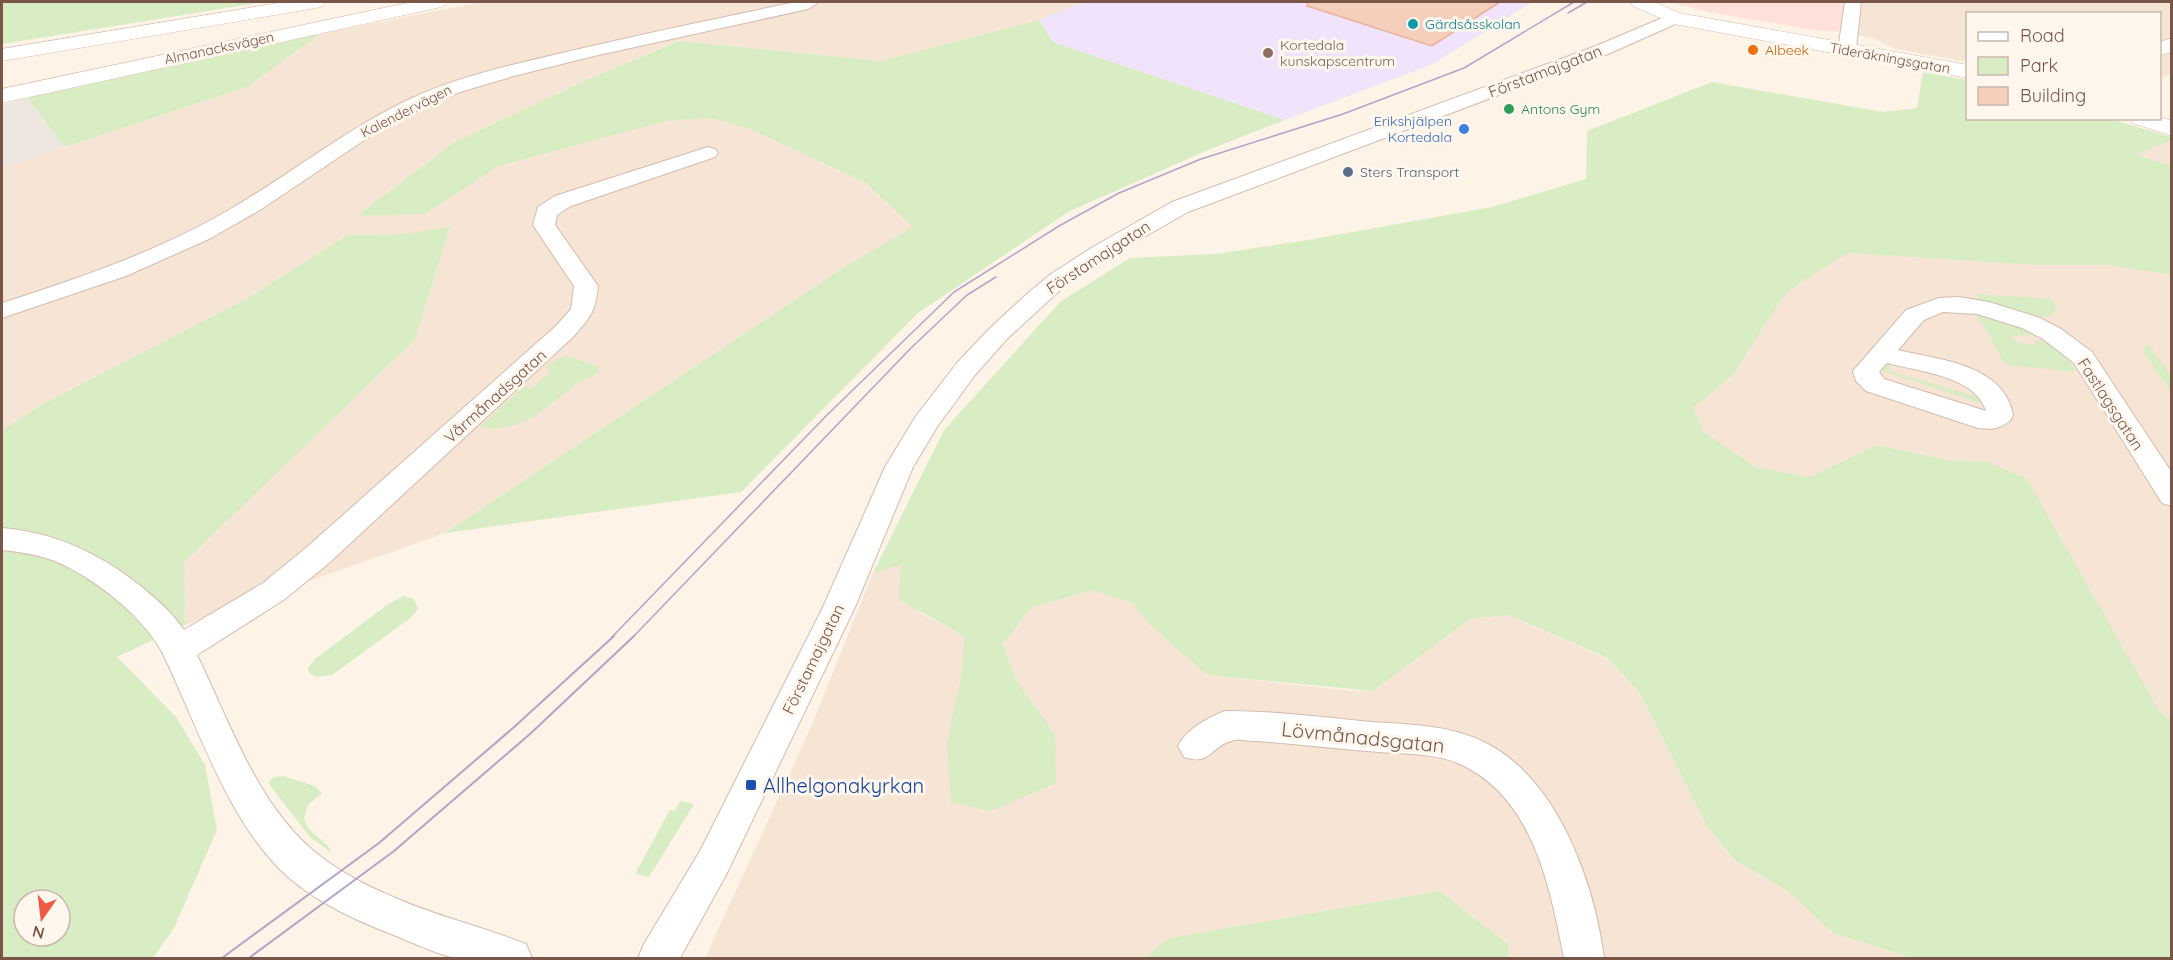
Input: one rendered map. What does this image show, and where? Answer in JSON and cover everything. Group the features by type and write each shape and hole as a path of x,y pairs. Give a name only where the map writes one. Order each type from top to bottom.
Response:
{"main road":[{"name":"Almanacksvägen","path":"2,55 316,2"},
{"name":"Almanacksvägen","path":"2,96 437,2"},
{"name":"Tideräkningsgatan","path":"1640,2 1674,18 1966,72"},
{"path":"2146,120 2172,129"}],"street":[{"path":"1848,50 1853,2"},
{"name":"Kalendervägen","path":"2,311 105,275 203,233 272,193 383,120 446,90 477,79 586,52 808,4"},
{"name":"Förstamajgatan","path":"658,958 713,863 839,607 899,467 948,391 998,334 1059,279 1136,230 1180,207 1220,190 1591,54 1674,18"},
{"name":"Vårmånadsgatan","path":"178,650 274,591 318,555 521,372 565,331 583,310 586,286 544,225 546,212 562,201 708,153"},
{"name":"Fastlagsgatan","path":"1881,354 1915,315 1939,305 1959,304 1990,309 2037,326 2058,338 2083,358 2172,496"},
{"path":"2,539 26,541 81,559 97,569 159,621 178,650 199,691 245,797 280,844 315,876 365,903 512,958"},
{"name":"Lövmånadsgatan","path":"1196,746 1225,726 1256,726 1439,742 1470,752 1501,771 1531,802 1559,855 1584,958"}],"shaded area":[{"path":"482,2 1084,2 1039,20 881,61 678,41 584,81 455,142 358,216 425,214 499,166 667,121 710,118 750,129 866,183 914,227 846,266 445,533 185,625 183,562 415,340 450,228 404,234 348,235 246,299 45,403 2,430 2,168 247,87 320,34"},
{"name":"Kortedala kunskapscentrum","path":"1084,2 1532,2 1433,64 1285,120 1053,42 1039,20"},
{"path":"1668,2 1847,2 1845,32 1813,30 1708,12"},
{"path":"1847,2 2171,2 2171,74 2161,79 2161,12 1966,12 1966,62 1896,49 1875,39 1845,32"},
{"path":"27,98 65,147 2,168 2,105"},
{"path":"2171,140 2171,166 2137,155"},
{"path":"1849,253 2035,265 2107,265 2171,275 2171,720 2159,711 1988,462 1946,460 1877,445 1809,477 1756,467 1704,432 1693,408 1733,375 1782,298 1801,282"},
{"path":"901,565 920,613 964,636 962,671 1055,734 1016,680 1003,643 1031,608 1092,590 1132,603 1150,625 1207,675 1344,690 1373,691 1470,619 1509,615 1607,659 1639,692 1708,828 1735,860 1789,892 1833,933 1908,958 1509,958 1508,944 1439,891 1169,938 1145,958 705,958 811,727 873,573"}],"green space":[{"path":"2,2 263,2 2,44"},
{"path":"1039,20 1053,42 1285,120 1208,150 1068,212 918,313 741,492 445,533 846,266 913,227 866,183 750,129 710,118 667,121 499,166 425,214 357,216 455,142 584,81 679,41 881,61"},
{"path":"320,34 247,87 65,147 27,98"},
{"path":"1923,72 1966,80 1966,120 2113,120 2171,137 2171,140 2137,155 2171,166 2171,275 2107,265 2035,265 1849,253 1801,282 1782,298 1733,375 1693,408 1704,432 1756,467 1809,477 1877,445 1946,460 1988,462 2027,479 2159,711 2171,720 2171,958 1908,958 1833,933 1789,892 1735,860 1708,828 1639,692 1607,658 1509,615 1470,619 1373,691 1207,675 1150,625 1132,603 1092,590 1031,608 1003,644 1016,680 1055,734 1056,783 991,811 951,802 947,744 962,671 964,636 899,600 901,565 873,573 944,430 1061,301 1130,258 1216,254 1308,240 1492,207 1586,179 1587,131 1712,82 1883,112 1917,108"},
{"path":"450,227 415,340 184,562 185,625 117,657 176,717 205,765 217,830 174,928 153,958 2,958 2,430 45,403 246,299 348,235 404,234"},
{"path":"1976,294 2051,299 2057,309 2049,317 2037,316 1981,301"},
{"path":"1976,314 2007,322 2036,335 2012,336 2016,342 2036,345 2034,340 2053,346 2069,360 2077,372 2006,365"},
{"path":"2148,344 2171,376 2171,392 2144,353 2143,349"},
{"path":"565,356 595,365 599,367 599,372 578,383 545,409 522,422 496,428 480,427 524,386 531,389 551,372 545,366"},
{"path":"1889,363 1889,371 1978,397 1989,406 1880,370"},
{"path":"403,596 414,599 418,609 409,619 332,675 316,677 309,673 308,668 315,659 387,605"},
{"path":"283,776 315,786 322,793 308,805 304,817 312,832 325,843 332,853 311,838 268,783 272,778"},
{"path":"680,801 694,804 649,877 635,874 670,810 675,811"},
{"path":"1439,891 1508,944 1509,958 1145,958 1169,938"}],"building":[{"name":"Gärdsåsskolan","path":"1308,2 1500,2 1432,46 1307,6"}],"tram line":[{"path":"612,637 826,416 954,292 1059,226 1119,193 1201,159 1343,114 1464,68 1574,2"},
{"path":"1568,13 1587,2"},
{"path":"634,636 911,348 967,295 996,277"},
{"path":"222,958 379,843 513,728 614,636"},
{"path":"249,958 394,851 530,734 634,636"}],"place":[{"name":"Gärdsåsskolan","path":"1413,24"},
{"name":"Albeek","path":"1753,50"},
{"name":"Kortedala kunskapscentrum","path":"1268,53"},
{"name":"Antons Gym","path":"1509,109"},
{"name":"Erikshjälpen Kortedala","path":"1464,129"},
{"name":"Sters Transport","path":"1348,172"},
{"name":"Allhelgonakyrkan","path":"751,785"}]}
